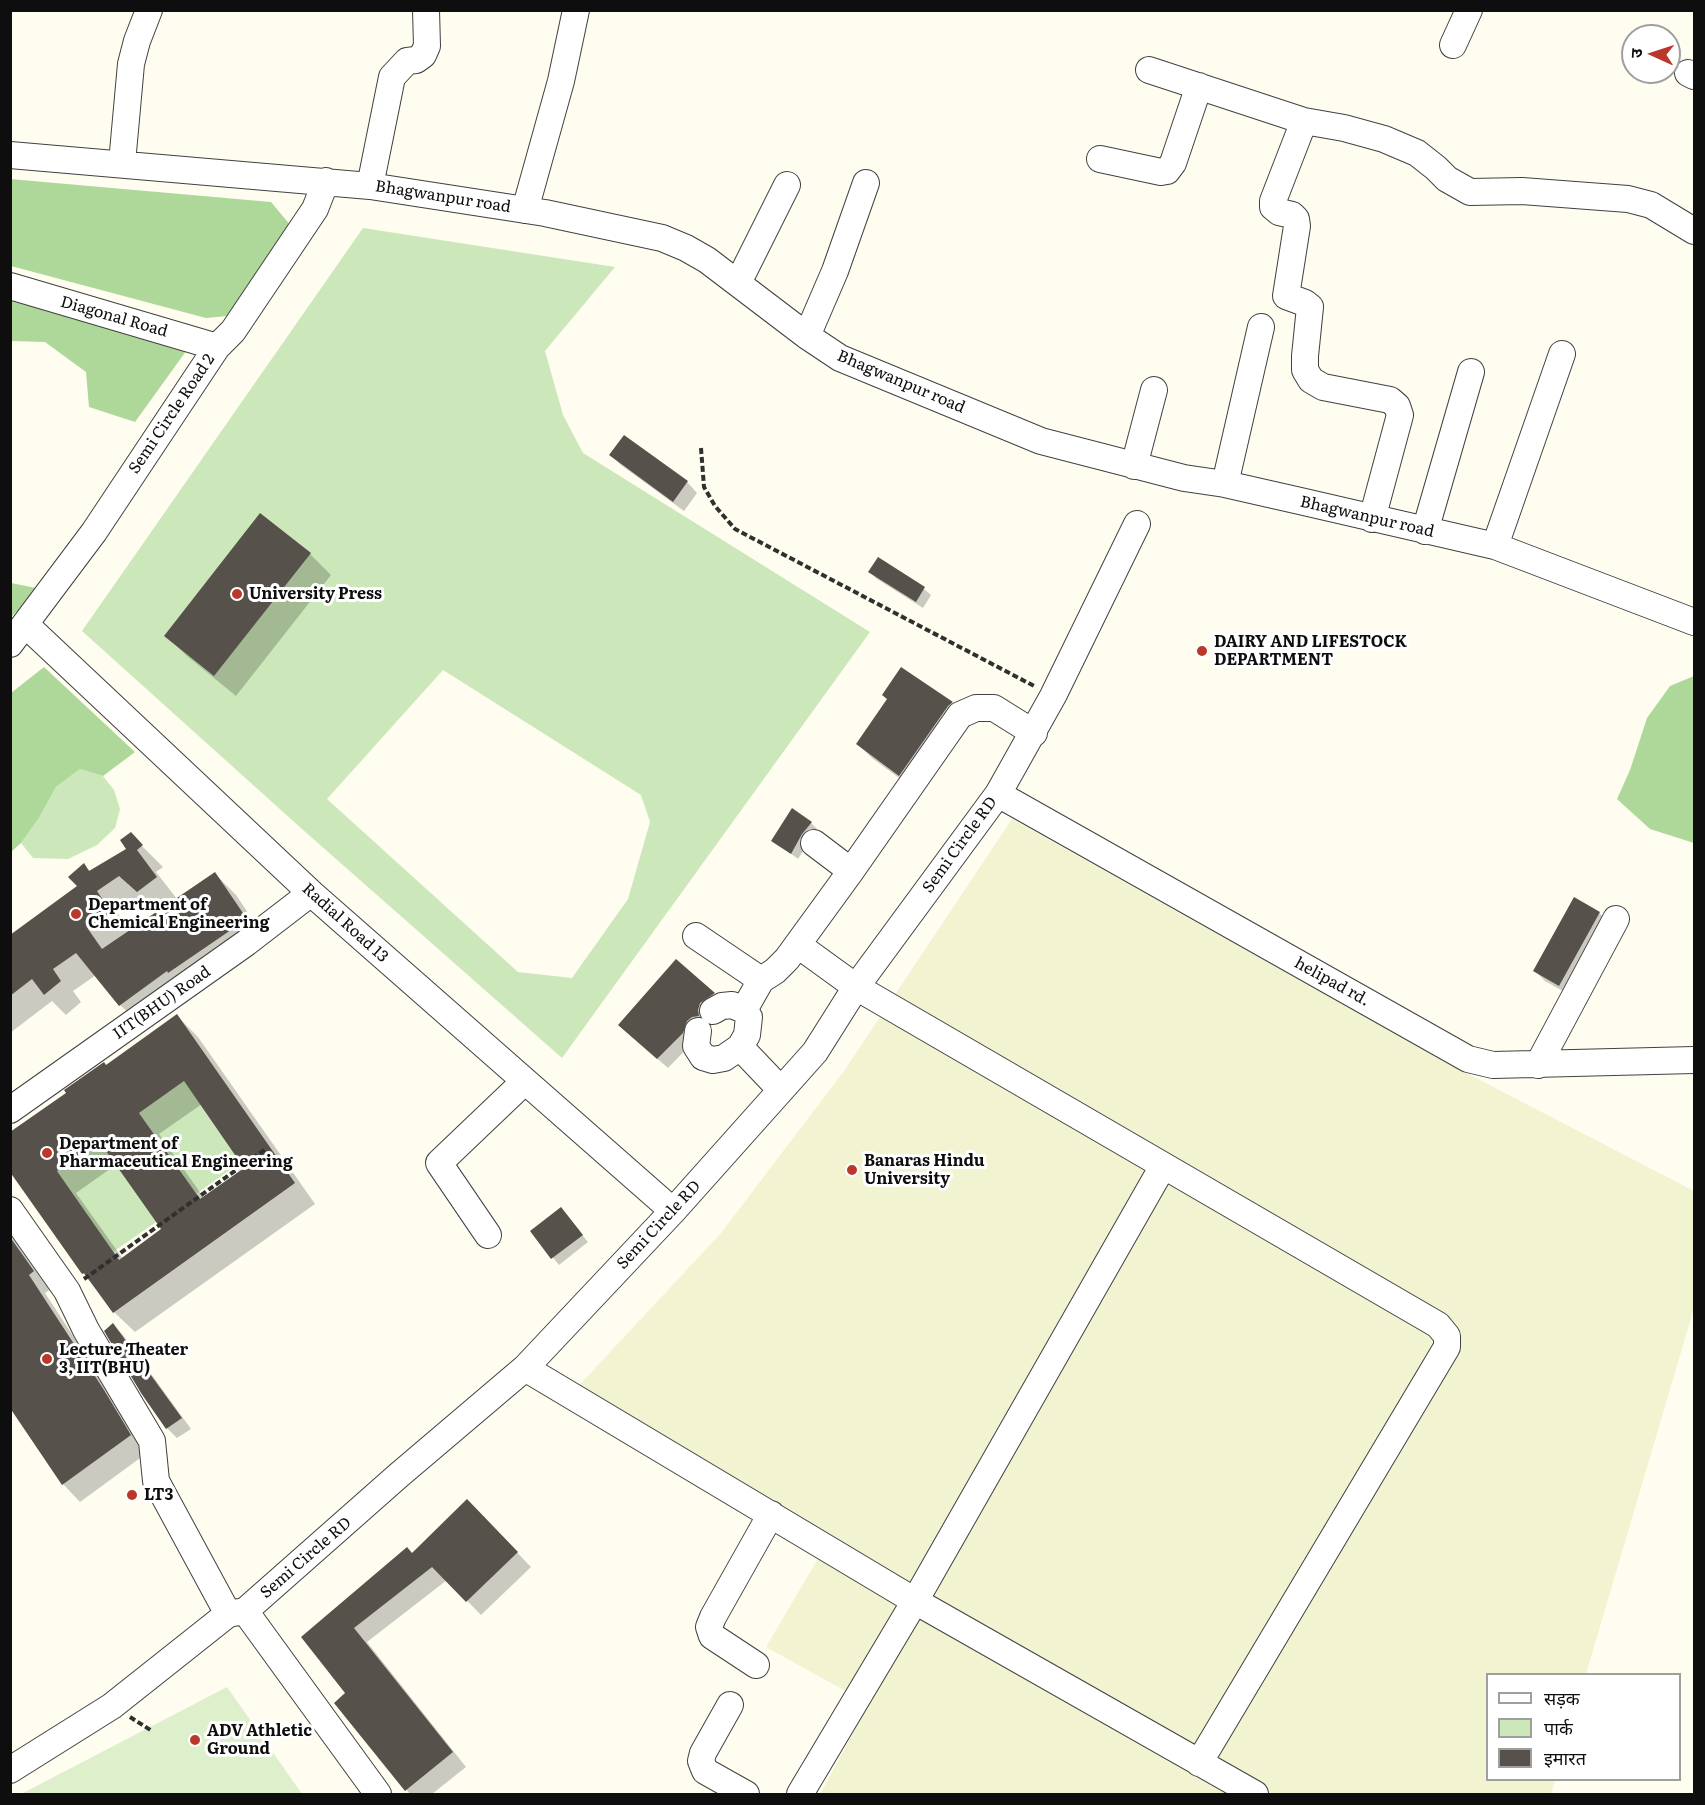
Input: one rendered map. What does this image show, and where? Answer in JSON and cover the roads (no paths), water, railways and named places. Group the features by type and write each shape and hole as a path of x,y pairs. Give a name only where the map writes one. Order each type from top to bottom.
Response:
{"street":[{"path":"122,163 131,64 149,10"},
{"path":"370,186 392,77 407,61 416,60 423,55 427,46 426,10"},
{"path":"525,210 561,81 576,10"},
{"path":"1453,45 1469,10"},
{"path":"1149,70 1304,121 1344,128 1404,146 1427,160 1456,186 1470,192 1522,191 1628,199 1650,205 1695,231"},
{"path":"1100,159 1161,172 1167,171 1173,163 1199,86"},
{"path":"1304,121 1273,201 1273,207 1279,212 1292,215 1298,226 1286,296 1310,307 1305,370 1311,380 1323,387 1390,400 1397,406 1400,415 1372,519"},
{"name":"Bhagwanpur road","path":"10,155 370,186 525,210 662,238 707,260 807,336 840,358 1041,441 1184,478 1225,484 1495,546 1695,622"},
{"name":"Semi Circle Road 2","path":"18,634 94,532 217,347 233,331 315,209 326,181"},
{"path":"807,336 835,271 866,183"},
{"path":"738,283 787,185"},
{"name":"Diagonal Road","path":"10,286 217,347"},
{"path":"1225,484 1261,327"},
{"path":"1495,546 1562,354"},
{"path":"1425,531 1471,372"},
{"path":"1134,466 1154,390"},
{"name":"Semi Circle RD","path":"10,1770 112,1706 236,1613 525,1368 674,1211 815,1053 856,987 998,794 1034,734 1137,524"},
{"name":"Radial Road 13","path":"18,634 674,1211"},
{"path":"744,1010 761,980 775,971 798,945 960,715 976,708 994,708 1034,734"},
{"name":"helipad rd.","path":"998,794 1468,1059 1493,1065 1695,1060"},
{"path":"814,843 851,871"},
{"name":"IIT(BHU) Road","path":"10,1110 246,944 311,893"},
{"path":"1538,1065 1616,919"},
{"path":"696,936 761,980"},
{"path":"798,945 856,987 1438,1324 1447,1336 1447,1347 1199,1763"},
{"path":"722,1005 732,1005 744,1010 749,1017 747,1035 740,1047 724,1058 713,1060 703,1057 696,1046 705,1021 722,1005"},
{"path":"740,1047 781,1090"},
{"path":"488,1235 439,1163 525,1081"},
{"path":"800,1794 915,1601 1163,1166"},
{"path":"10,1210 67,1291 86,1330 152,1441 156,1481 236,1613 378,1794"},
{"path":"525,1368 915,1601 1255,1794"},
{"path":"756,1665 712,1636 709,1627 771,1514"},
{"path":"730,1706 703,1752 701,1761 705,1771 746,1794"}],"place":[{"name":"University Press","path":"237,594"},
{"name":"DAIRY AND LIFESTOCK DEPARTMENT","path":"1202,651"},
{"name":"Department of Chemical Engineering","path":"76,914"},
{"name":"Department of Pharmaceutical Engineering","path":"47,1153"},
{"name":"Banaras Hindu University","path":"852,1170"},
{"name":"Lecture Theater 3, IIT(BHU)","path":"47,1359"},
{"name":"LT3","path":"132,1495"},
{"name":"ADV Athletic Ground","path":"195,1740"}]}
